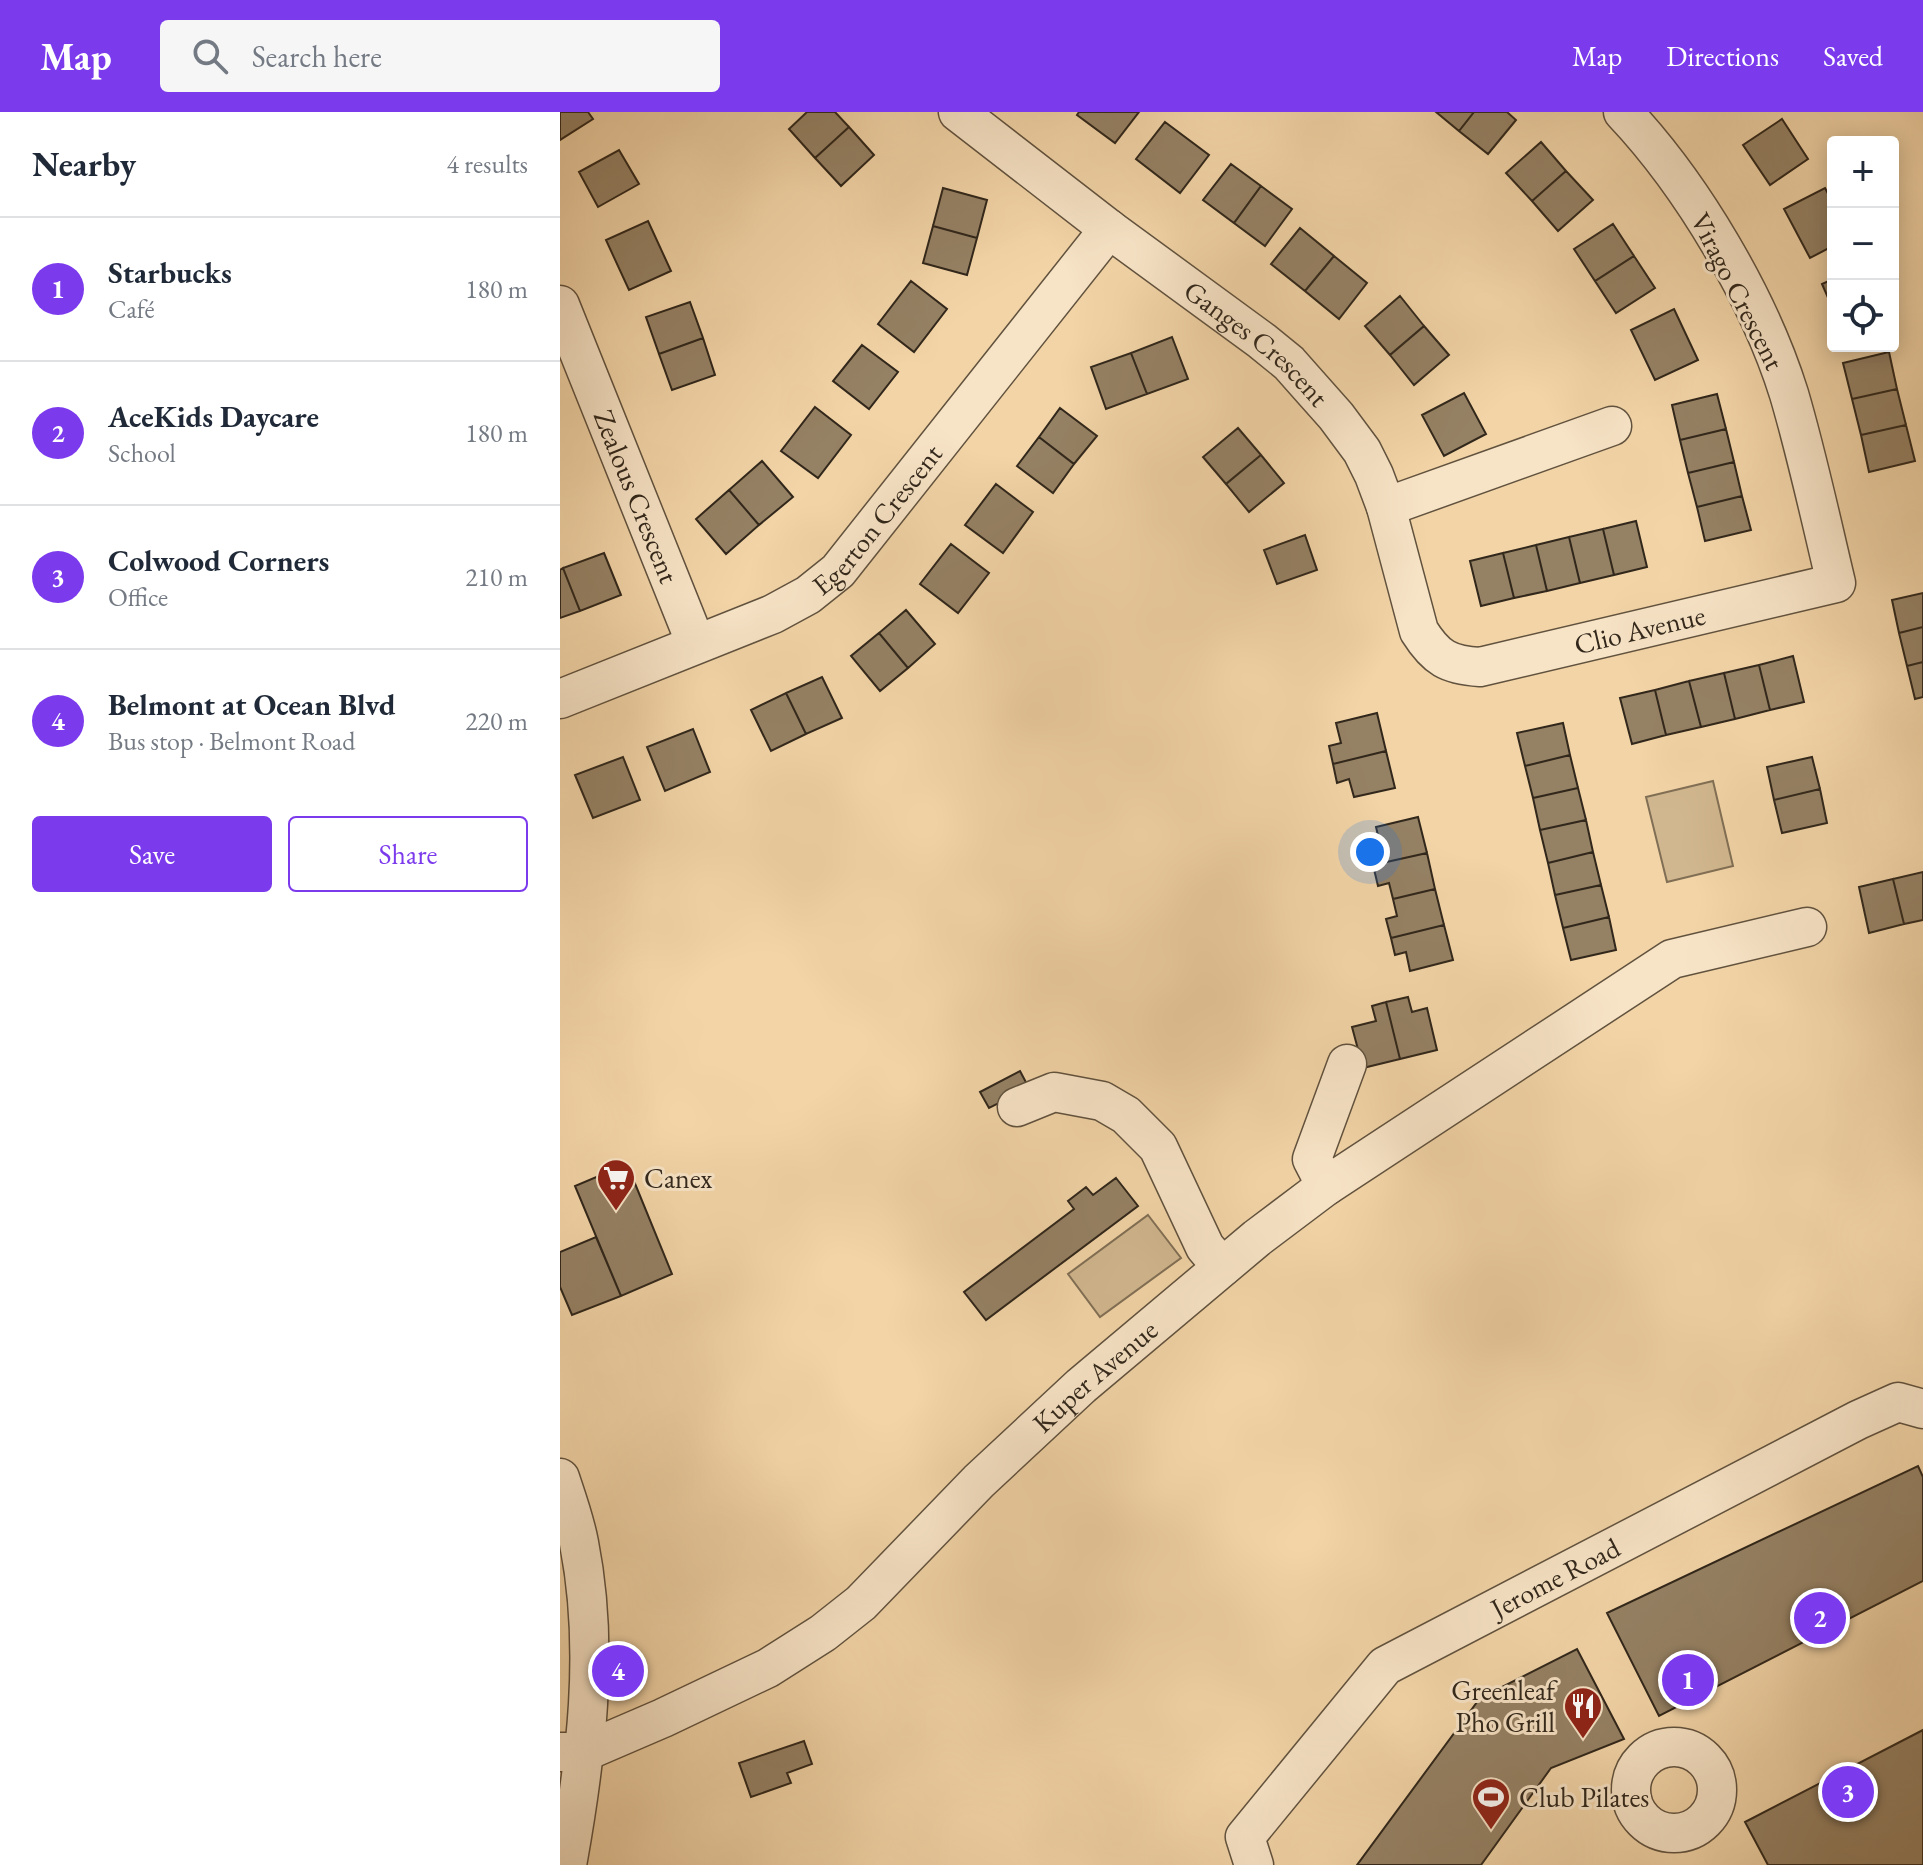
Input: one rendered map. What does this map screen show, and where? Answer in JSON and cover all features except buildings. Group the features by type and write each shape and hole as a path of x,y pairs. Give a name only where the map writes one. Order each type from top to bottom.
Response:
{"street":[{"name":"Ganges Crescent","path":"958,112 1289,363 1362,451 1386,507 1419,631 1430,648 1445,659"},
{"name":"Virago Crescent","path":"1623,112 1682,184 1732,265 1755,311 1789,395 1836,583"},
{"name":"Egerton Crescent","path":"560,699 773,614 808,595 838,571 1109,229"},
{"name":"Zealous Crescent","path":"560,305 696,644"},
{"path":"1386,507 1612,426"},
{"name":"Clio Avenue","path":"1445,659 1459,666 1480,667 1836,583"},
{"name":"Kuper Avenue","path":"572,1752 663,1718 768,1668 823,1633 861,1603 986,1474 1081,1386 1222,1267 1326,1186 1672,959 1807,927"},
{"path":"1326,1186 1312,1159 1347,1064"},
{"path":"1017,1107 1054,1092 1102,1101 1126,1115 1158,1147 1205,1247 1222,1267"},
{"name":"Jerome Road","path":"1250,1851 1385,1666 1858,1420 1898,1402 1923,1409"},
{"path":"560,1478 579,1544 589,1665 572,1752 567,1865"}],"shaded area":[{"path":"1713,781 1733,866 1667,882 1646,797"},
{"path":"1148,1215 1181,1258 1100,1317 1068,1274"}],"place":[{"name":"Canex","path":"616,1212"},
{"name":"AceKids Daycare","path":"1820,1618"},
{"name":"Belmont at Ocean Blvd","path":"618,1671"},
{"name":"Starbucks","path":"1688,1680"},
{"name":"Greenleaf Pho Grill","path":"1583,1740"},
{"name":"Colwood Corners","path":"1848,1792"},
{"name":"Club Pilates","path":"1491,1831"}]}
